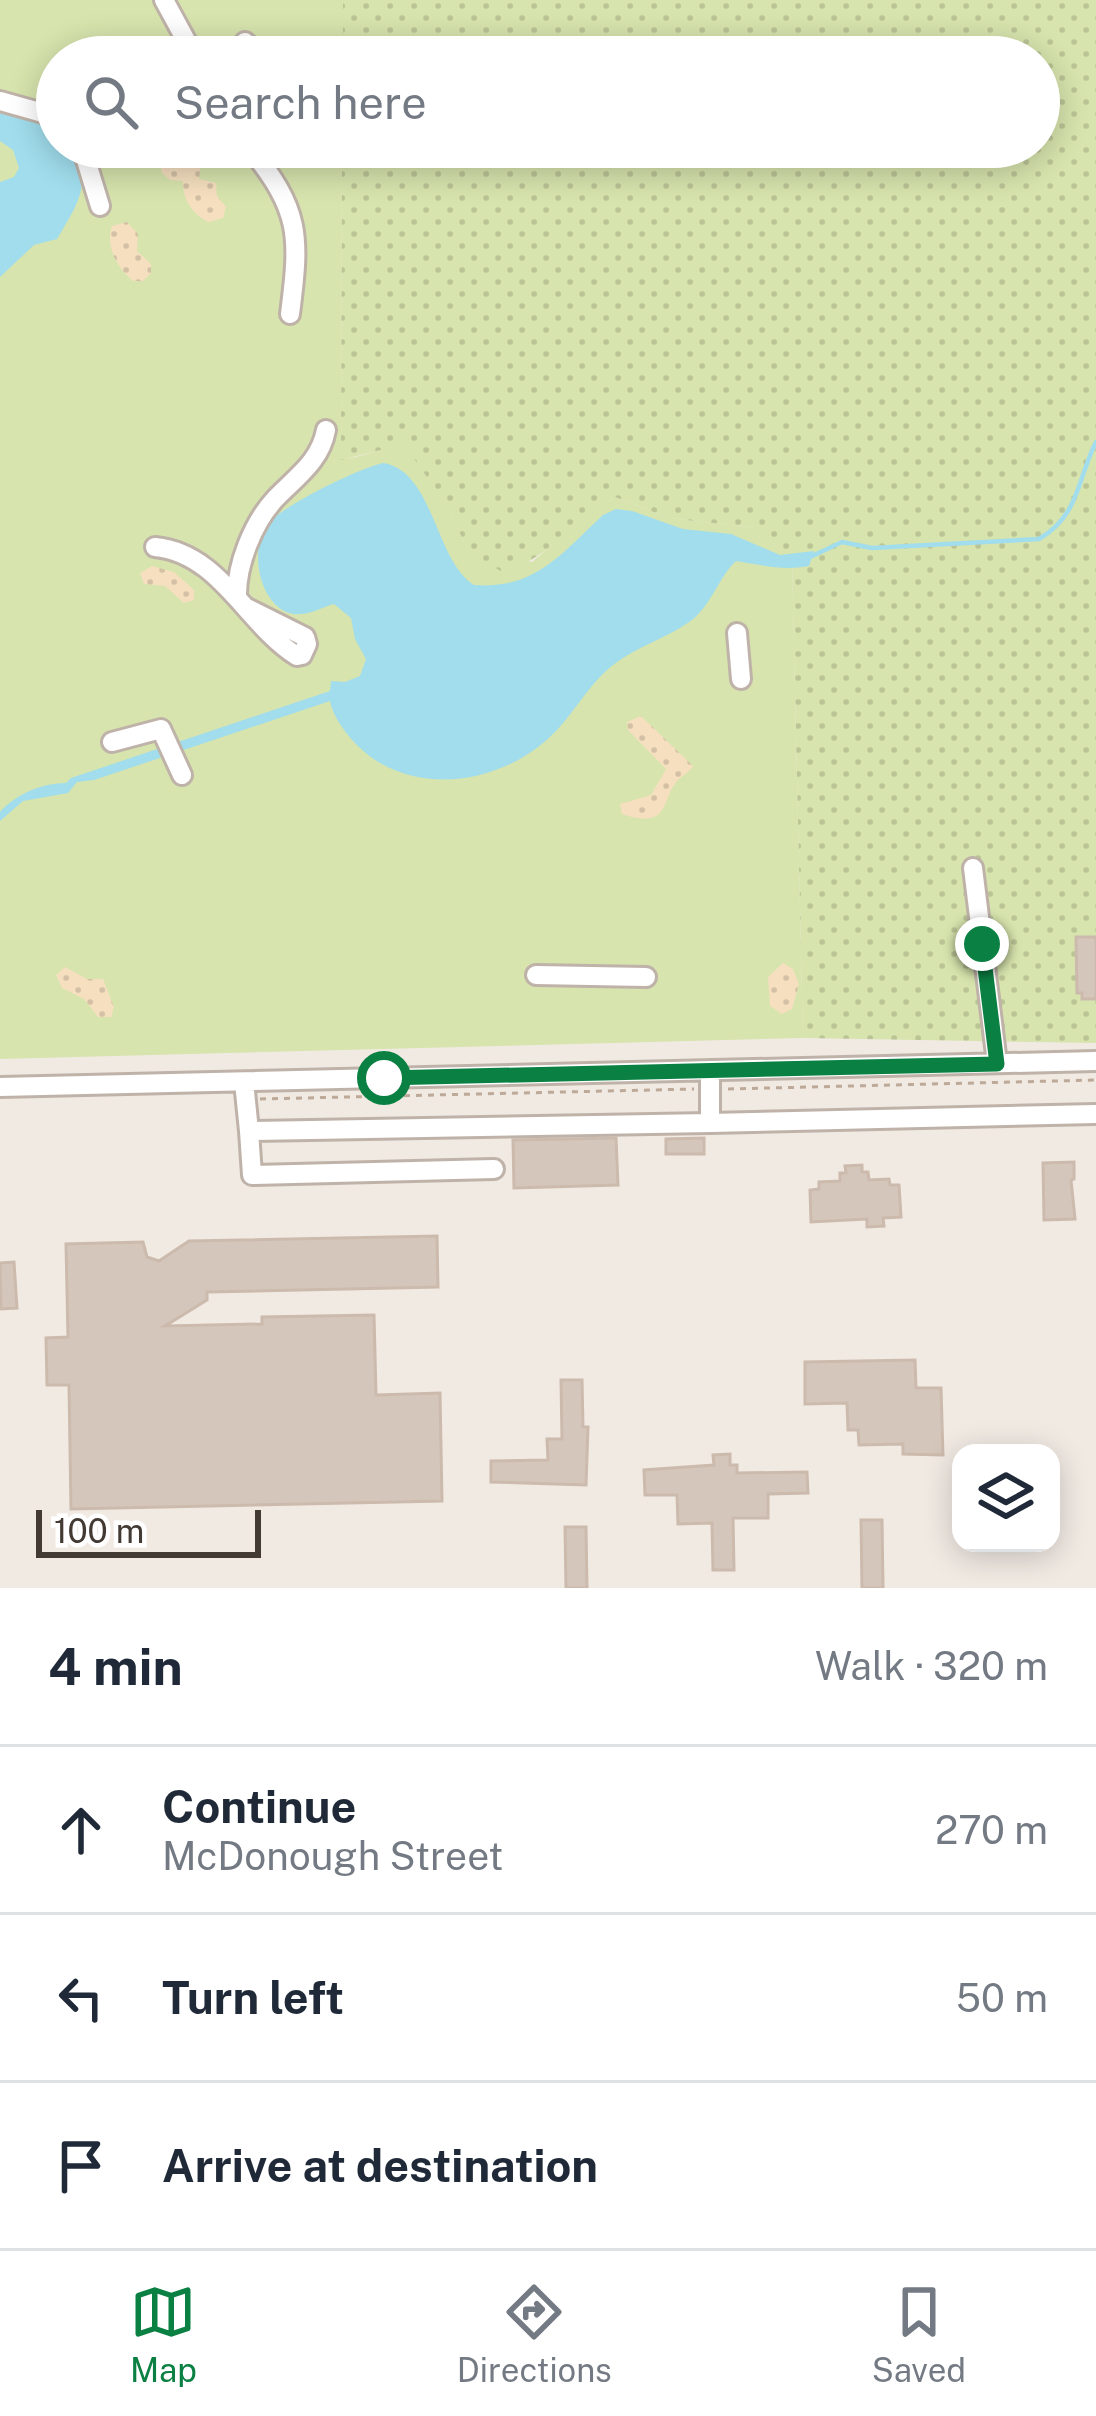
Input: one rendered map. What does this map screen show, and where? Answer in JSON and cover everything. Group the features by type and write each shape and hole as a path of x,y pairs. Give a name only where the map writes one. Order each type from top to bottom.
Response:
{"street":[{"path":"164,0 184,36"},
{"path":"0,101 36,110"},
{"path":"90,168 100,206"},
{"path":"265,168 283,193 298,247 290,314"},
{"path":"155,547 194,560 241,602 238,580 259,523 317,456 326,430"},
{"path":"737,634 741,679"},
{"path":"112,742 161,729 180,768"},
{"path":"973,868 997,1064"},
{"path":"536,975 646,977"},
{"path":"0,1088 245,1090 710,1080 1096,1061"},
{"path":"710,1080 710,1123"},
{"path":"245,1090 252,1175 494,1168"},
{"path":"249,1131 1096,1114"}],"path":[{"path":"245,1090 710,1080 1096,1081"}],"green space":[{"path":"0,0 343,0 343,36 36,36 36,168 342,168 341,459 404,443 449,509 467,549 532,562 615,497 669,518 755,528 792,560 803,1038 0,1059"},
{"path":"343,0 1096,0 1096,1043 803,1038 792,560 755,528 669,518 615,497 535,558 505,574 467,549 449,509 404,444 341,460 342,168 1060,168 1060,36 343,36"}],"sand":[{"path":"161,168 200,168 199,179 216,183 217,196 226,207 223,218 203,219 187,200 183,181 170,180"},
{"path":"127,222 138,234 137,251 151,264 151,273 143,281 127,276 111,249 112,226"},
{"path":"152,566 174,572 194,590 194,600 184,603 165,586 144,584 140,573"},
{"path":"641,716 693,766 673,786 662,810 650,818 622,814 620,804 651,795 666,769 628,730 627,722"},
{"path":"783,963 793,969 799,984 792,1009 782,1014 770,1006 768,977"},
{"path":"65,967 87,979 103,979 114,1007 111,1017 98,1017 84,999 62,988 56,975"}],"water":[{"path":"0,106 36,121 36,168 81,168 82,185 57,239 34,245 0,277 0,182 14,177 19,168 13,150 0,141"},
{"path":"383,463 413,482 451,557 474,585 514,582 531,575 616,509 683,529 731,534 780,555 814,551 809,566 736,561 692,620 615,664 540,746 497,770 450,779 402,773 356,744 330,701 77,782 68,793 23,801 0,821 0,812 30,791 66,783 330,691 331,681 360,676 366,659 351,618 334,604 301,614 278,607 264,586 259,546 276,516 340,480"}],"building":[{"path":"1076,937 1096,937 1096,999 1082,999 1082,993 1077,993"},
{"path":"616,1138 618,1185 514,1188 513,1140"},
{"path":"704,1138 704,1154 666,1154 666,1139"},
{"path":"1074,1162 1075,1219 1044,1220 1043,1163"},
{"path":"862,1165 869,1180 889,1179 890,1185 899,1185 901,1217 883,1218 884,1226 867,1227 867,1219 811,1222 810,1190 819,1189 819,1182 840,1181 845,1166"},
{"path":"437,1236 438,1287 207,1292 207,1300 165,1326 262,1324 262,1317 374,1315 376,1395 440,1393 442,1501 71,1509 69,1385 47,1385 46,1338 68,1337 66,1244 143,1242 147,1257 159,1261 189,1241"},
{"path":"14,1262 17,1308 1,1309 0,1263"},
{"path":"915,1360 916,1388 941,1388 943,1455 903,1454 903,1444 859,1445 858,1430 848,1430 847,1403 805,1404 805,1362"},
{"path":"561,1380 582,1380 583,1427 588,1427 586,1485 491,1482 491,1461 548,1460 547,1439 562,1439"},
{"path":"730,1454 730,1465 737,1465 737,1473 807,1472 808,1493 768,1494 768,1518 733,1518 734,1570 713,1570 712,1523 678,1524 677,1495 645,1495 644,1470 714,1465 713,1455"},
{"path":"861,1520 882,1520 883,1588 862,1588"},
{"path":"565,1527 586,1527 587,1588 566,1588"}],"waterway":[{"path":"808,558 842,542 872,548 1039,539 1070,508 1096,442"}],"route":[{"path":"384,1078 997,1064 982,944"}]}
